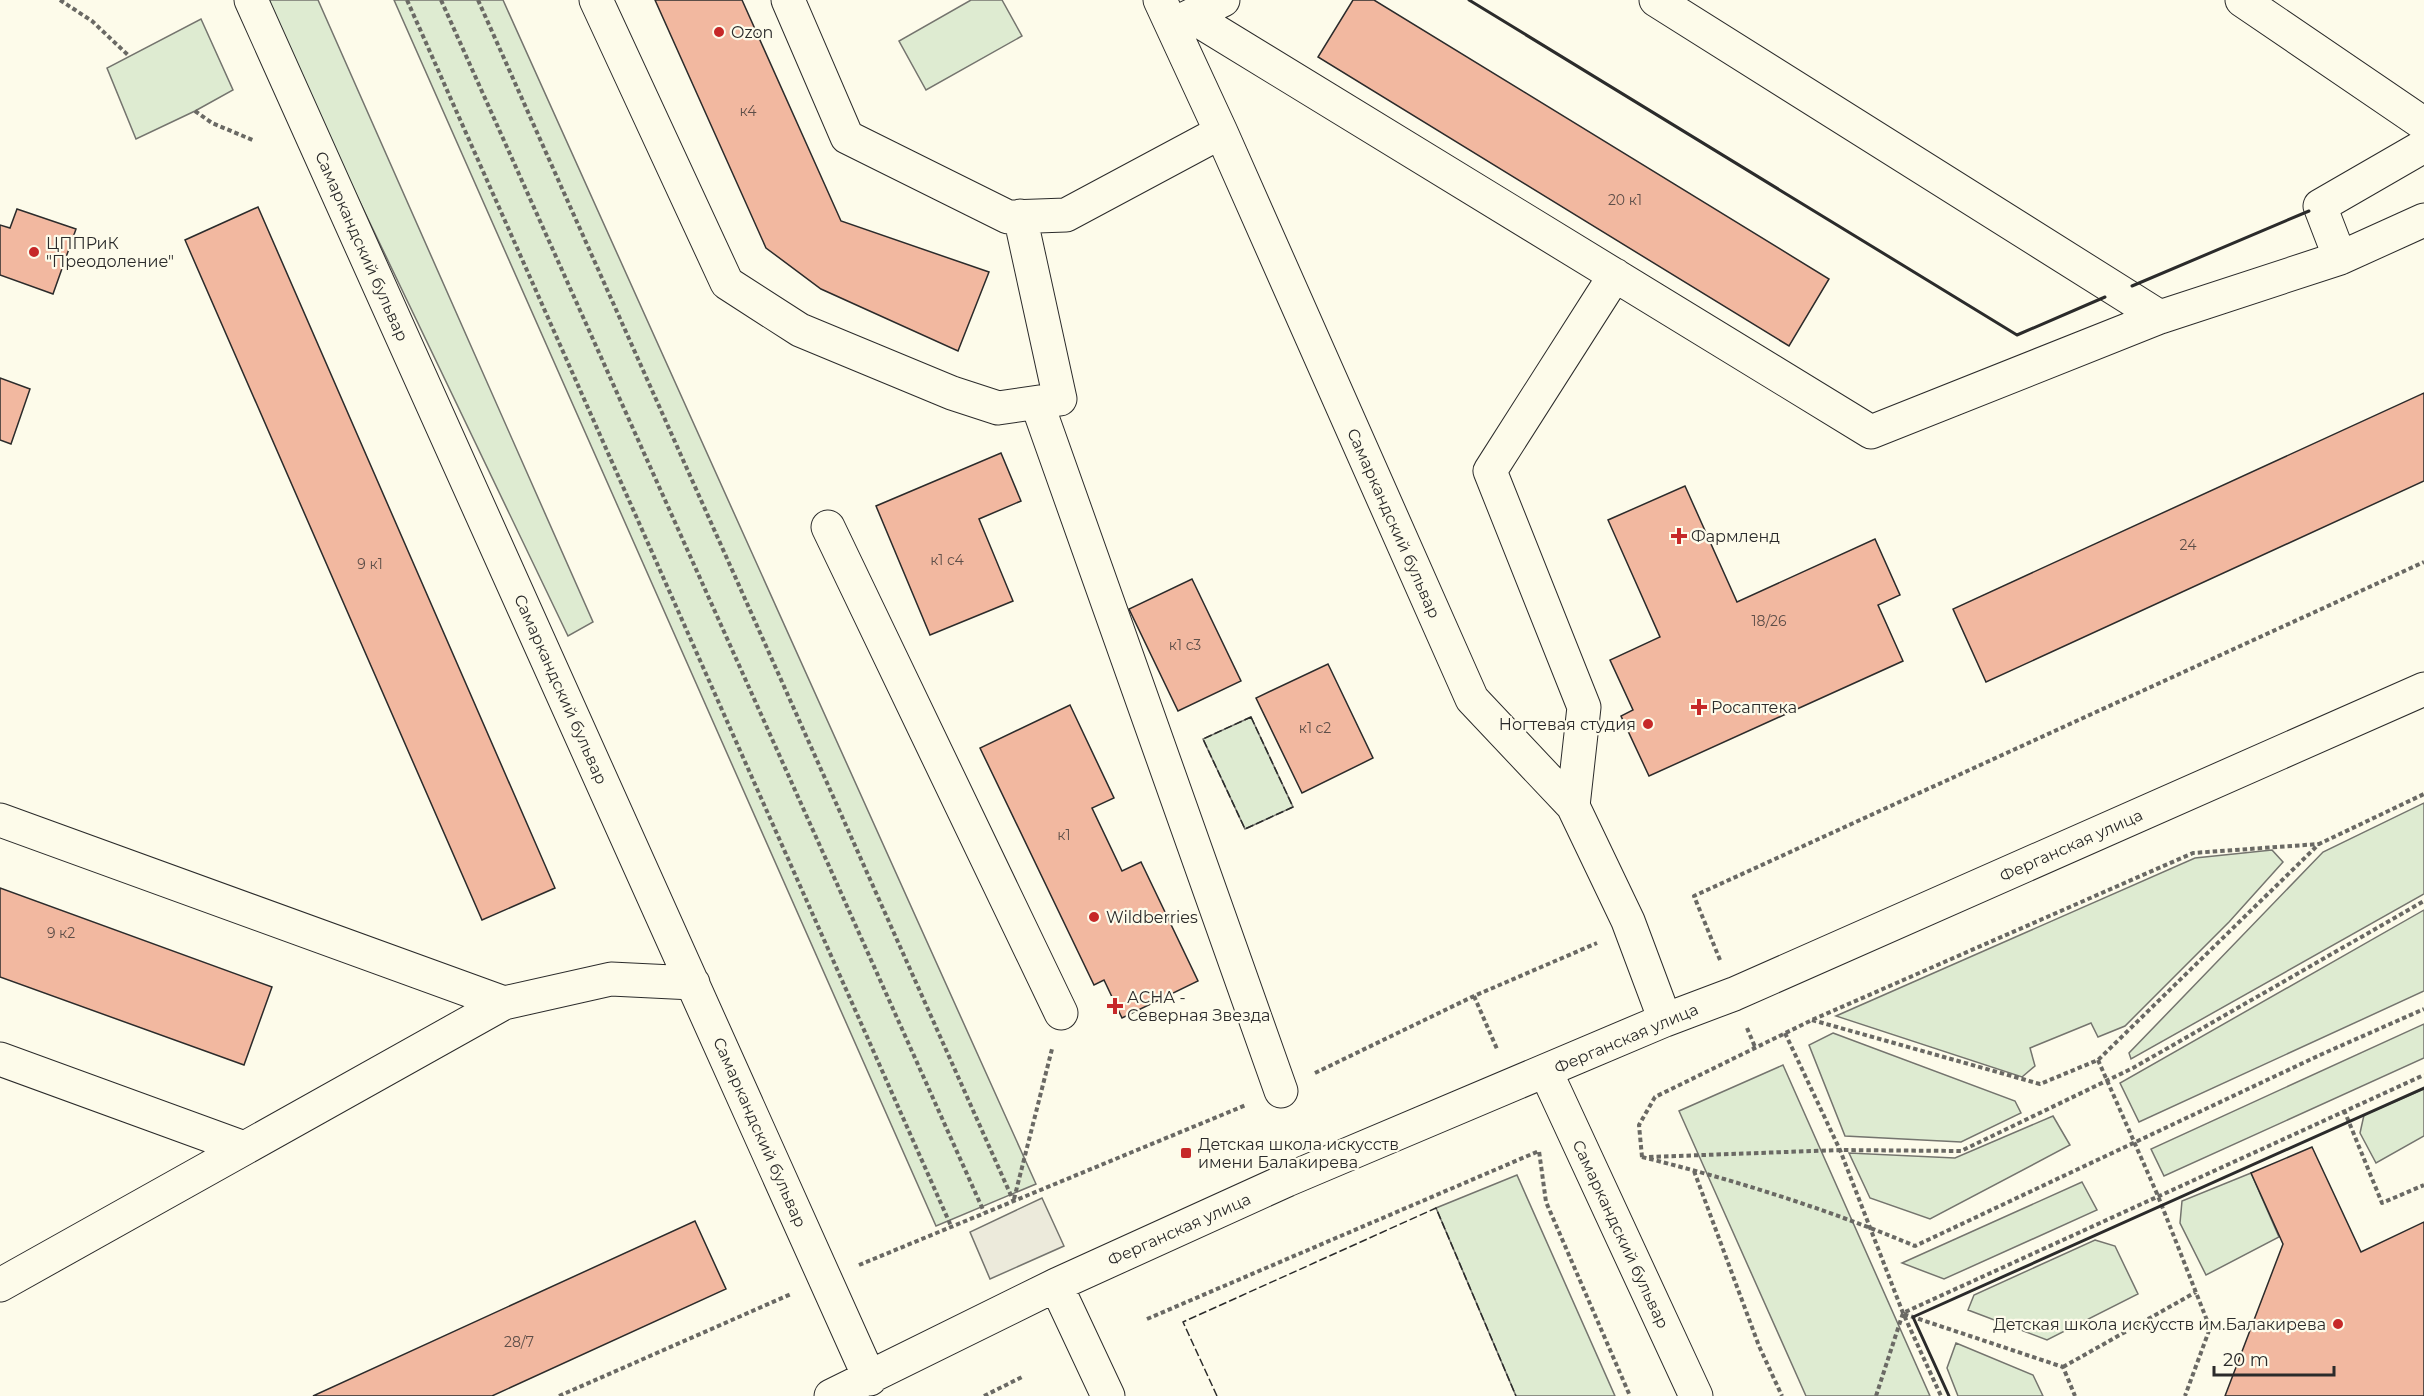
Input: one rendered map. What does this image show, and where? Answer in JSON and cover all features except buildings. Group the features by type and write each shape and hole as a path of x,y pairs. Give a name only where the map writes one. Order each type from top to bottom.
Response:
{"street":[{"name":"Самаркандский бульвар","path":"251,0 870,1379"},
{"path":"596,0 727,283 800,330 952,393 998,408 1060,399 1020,216"},
{"path":"788,0 847,137 1008,216 1066,215 1221,132"},
{"path":"1174,14 1222,0"},
{"path":"1656,0 2160,317"},
{"path":"2242,0 2424,124"},
{"name":"Самаркандский бульвар","path":"1174,14 1221,132 1472,699 1573,806 1628,921 1665,1020"},
{"path":"1174,14 1615,275 1871,432 2160,317 2340,258 2424,220"},
{"path":"2340,258 2320,206 2424,146"},
{"path":"1573,806 1584,707 1490,471 1615,275"},
{"path":"1037,403 1281,1091"},
{"path":"828,527 1061,1012"},
{"name":"Ферганская улица","path":"831,1396 870,1379 1056,1285 1287,1180 1665,1020 1734,994 2424,689"},
{"path":"0,820 504,1003"},
{"path":"0,1285 504,1003 611,979 693,983"},
{"path":"0,1059 244,1148"},
{"name":"Самаркандский бульвар","path":"1546,1072 1696,1396"},
{"path":"1056,1285 1108,1396"}],"path":[{"path":"60,0 92,21 129,56"},
{"path":"407,0 951,1226"},
{"path":"441,0 984,1212 558,1396"},
{"path":"478,0 1013,1200 1061,1012"},
{"path":"195,111 212,123 255,141"},
{"path":"1694,896 2424,562"},
{"path":"1812,1020 2040,1084 2098,1059 2319,844 2424,794"},
{"path":"1642,1157 1639,1125 1654,1097 1812,1020 2193,853 2319,844"},
{"path":"1642,1157 1840,1150 1961,1151 2107,1081 2424,901"},
{"path":"1474,996 1497,1049"},
{"path":"1642,1157 1694,1170 1870,1227 1915,1246 2320,1055 2424,1010"},
{"path":"1785,1033 1840,1150 1903,1313 1941,1396"},
{"path":"2098,1059 2158,1196 2210,1328 2185,1396"},
{"path":"1876,1396 1903,1313 2424,1075"},
{"path":"2344,1110 2382,1203 2424,1185"},
{"path":"1147,1319 1539,1151 1546,1202 1630,1396"},
{"path":"1694,1170 1759,1346 1782,1396"},
{"path":"1903,1313 2063,1367 2196,1292"},
{"path":"2063,1367 2075,1396"},
{"path":"984,1396 1024,1376"}],"green space":[{"path":"263,0 318,0 593,622 568,636"},
{"path":"394,0 503,0 1036,1184 936,1226"},
{"path":"971,0 1002,0 1022,36 926,90 899,41"},
{"path":"201,19 233,90 136,139 107,68"},
{"path":"1251,717 1293,807 1245,829 1203,739"},
{"path":"2424,803 2424,894 2131,1059 2129,1053 2323,852"},
{"path":"2272,850 2283,862 2229,922 2125,1026 2098,1037 2091,1023 2030,1048 2035,1066 2022,1077 1836,1016 2195,858"},
{"path":"2424,910 2424,991 2139,1122 2120,1083"},
{"path":"2424,1024 2424,1058 2164,1176 2151,1149"},
{"path":"1833,1033 2015,1101 2021,1113 1961,1142 1845,1136 1809,1045"},
{"path":"1783,1065 1930,1396 1806,1396 1679,1111"},
{"path":"2424,1089 2424,1136 2376,1163 2360,1133 2364,1115"},
{"path":"2053,1116 2070,1145 1930,1219 1870,1198 1849,1153 1955,1158"},
{"path":"2251,1173 2279,1237 2206,1275 2180,1223 2182,1201"},
{"path":"1517,1175 1615,1396 1516,1396 1436,1208"},
{"path":"2082,1182 2097,1210 1944,1279 1902,1263"},
{"path":"2095,1240 2115,1246 2138,1294 2047,1340 1968,1310 1974,1295"},
{"path":"1956,1343 2033,1375 2043,1396 1958,1396 1947,1368"}],"shaded area":[{"path":"1042,1198 1064,1246 990,1279 970,1232"}],"fence":[{"path":"1251,717 1293,807 1245,829 1203,739 1251,717"},
{"path":"1217,1396 1183,1322 1436,1208 1516,1396"}],"wall":[{"path":"1469,0 2017,335 2105,297"},
{"path":"2132,286 2309,211"},
{"path":"1949,1396 1913,1317 2424,1088"}],"place":[{"name":"Ozon","path":"719,32"},
{"name":"ЦППРиК \"Преодоление\"","path":"34,252"},
{"name":"Фармленд","path":"1679,536"},
{"name":"Росаптека","path":"1699,707"},
{"name":"Ногтевая студия","path":"1648,724"},
{"name":"Wildberries","path":"1094,917"},
{"name":"АСНА - Северная Звезда","path":"1115,1006"},
{"name":"Детская школа искусств имени Балакирева","path":"1186,1153"},
{"name":"Детская школа искусств им.Балакирева","path":"2338,1324"}]}
